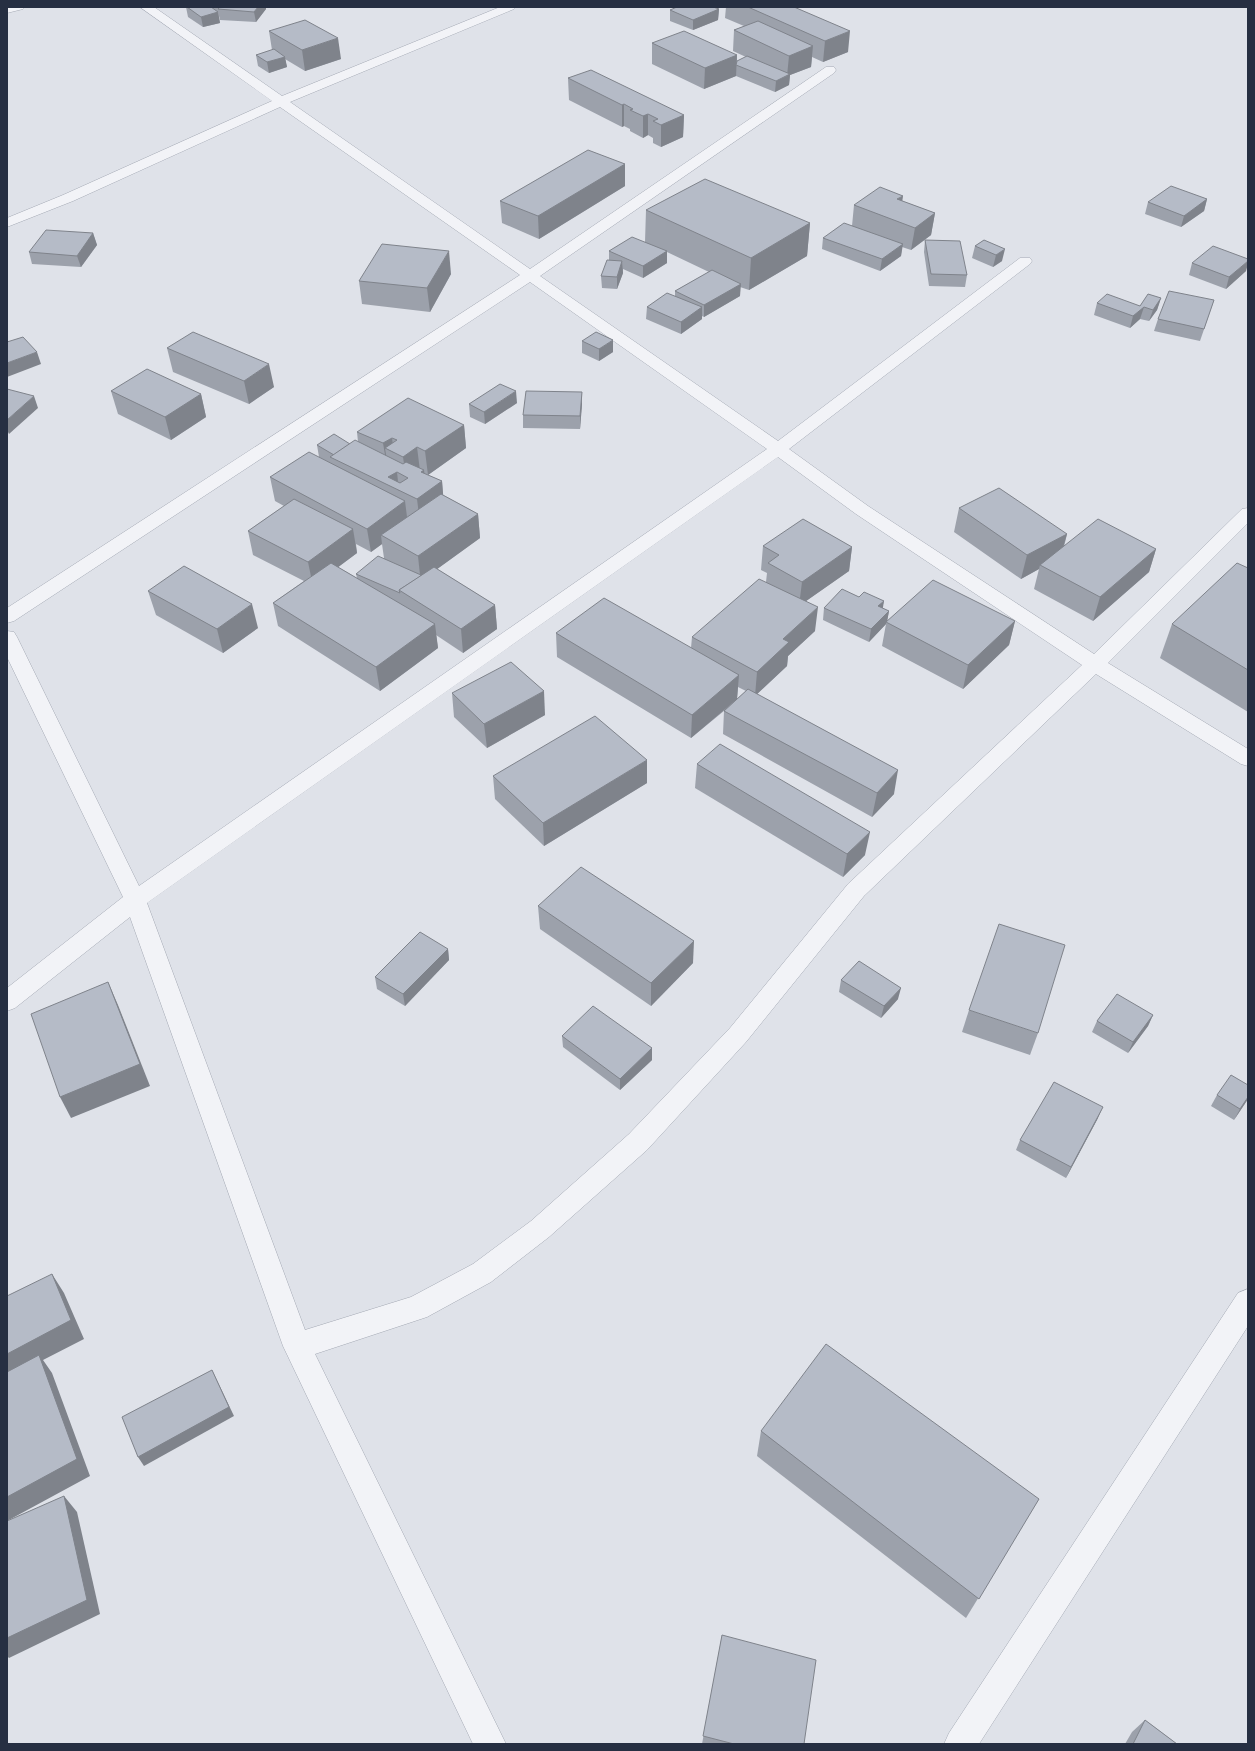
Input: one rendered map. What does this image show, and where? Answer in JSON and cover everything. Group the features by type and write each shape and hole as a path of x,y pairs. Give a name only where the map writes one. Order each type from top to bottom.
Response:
{"street":[{"path":"7,10 19,7"},
{"path":"146,7 531,275 862,510 1095,664 1248,759"},
{"path":"7,223 68,198 282,101 510,7"},
{"path":"7,617 531,275 830,70"},
{"path":"7,1001 135,900 778,449 1025,261"},
{"path":"297,1346 417,1308 482,1273 540,1229 643,1137 738,1035 856,890 1095,664 1248,513"},
{"path":"7,637 135,900 297,1346 490,1744"},
{"path":"960,1744 1248,1302"}],"building":[{"path":"187,7 211,7 218,12 201,17"},
{"path":"220,7 258,7 254,12 218,9"},
{"path":"677,7 713,7 719,9 693,20 670,10"},
{"path":"748,7 794,7 850,31 825,41"},
{"path":"305,20 338,38 302,50 269,31"},
{"path":"758,21 813,46 789,56 734,30"},
{"path":"684,31 737,55 705,68 652,43"},
{"path":"274,49 285,57 267,62 256,55"},
{"path":"747,56 790,74 776,81 736,65 737,61"},
{"path":"591,70 684,115 661,125 653,121 658,119 648,114 643,116 630,110 633,109 624,104 622,105 568,78"},
{"path":"588,150 625,164 538,216 500,201"},
{"path":"705,179 810,223 751,258 646,210"},
{"path":"1171,186 1207,199 1184,216 1148,202"},
{"path":"880,187 903,196 897,199 935,213 915,228 854,205"},
{"path":"844,223 903,244 882,259 823,238"},
{"path":"46,230 93,233 77,256 29,252"},
{"path":"632,237 667,251 643,266 609,251"},
{"path":"925,240 960,241 967,275 931,274"},
{"path":"984,240 1005,249 996,255 975,246"},
{"path":"382,244 449,251 427,288 359,281"},
{"path":"1213,246 1248,259 1248,261 1229,277 1192,263"},
{"path":"607,260 622,261 617,277 601,276"},
{"path":"712,270 741,284 704,305 675,291"},
{"path":"1169,291 1214,300 1204,329 1158,319"},
{"path":"667,293 702,307 681,322 647,307"},
{"path":"1107,294 1140,306 1148,294 1161,298 1153,310 1144,307 1133,316 1097,303"},
{"path":"193,332 269,364 244,381 167,348"},
{"path":"596,332 613,340 599,349 582,341"},
{"path":"23,337 37,352 7,363 7,342"},
{"path":"147,369 201,394 165,417 111,391"},
{"path":"500,384 516,391 484,412 469,404"},
{"path":"7,389 34,396 7,420"},
{"path":"526,391 582,392 580,416 523,415"},
{"path":"408,398 464,425 425,451 417,447 403,457 385,448 397,440 392,438 383,443 357,432"},
{"path":"334,434 350,444 334,455 317,445"},
{"path":"355,440 403,464 406,462 424,470 421,472 442,481 417,499 330,457","holes":["397,472 408,478 400,483 388,477"]},
{"path":"309,452 405,501 367,529 270,477"},
{"path":"999,488 1067,534 1027,555 959,508"},
{"path":"441,494 478,514 418,556 381,535"},
{"path":"294,499 353,529 308,562 248,531"},
{"path":"803,519 852,547 802,582 768,563 779,555 763,546"},
{"path":"1098,519 1156,549 1100,597 1040,565"},
{"path":"378,556 421,575 399,590 400,593 356,574"},
{"path":"331,563 435,624 376,667 273,603"},
{"path":"1237,563 1248,568 1248,670 1172,624"},
{"path":"184,566 252,604 217,629 148,591"},
{"path":"434,567 495,605 461,629 399,590"},
{"path":"759,579 818,607 783,639 789,642 757,672 692,637"},
{"path":"933,580 1015,621 968,665 886,622"},
{"path":"842,589 859,597 864,592 884,601 878,606 889,611 871,629 824,608"},
{"path":"604,598 739,675 692,715 556,633"},
{"path":"511,662 544,691 484,724 452,693"},
{"path":"748,689 898,770 877,793 724,711"},
{"path":"595,716 647,760 543,823 493,776"},
{"path":"720,744 870,832 847,854 697,764"},
{"path":"581,867 694,941 651,983 538,906"},
{"path":"999,924 1065,945 1038,1033 969,1010"},
{"path":"420,932 448,949 403,994 375,977"},
{"path":"859,961 901,988 884,1006 841,980"},
{"path":"108,982 140,1064 60,1097 31,1014"},
{"path":"1117,994 1153,1015 1133,1042 1097,1021"},
{"path":"593,1006 652,1048 620,1079 562,1036"},
{"path":"1231,1075 1248,1085 1248,1097 1240,1109 1217,1095"},
{"path":"1054,1082 1103,1107 1071,1167 1020,1140"},
{"path":"52,1274 71,1320 7,1354 7,1296"},
{"path":"826,1344 1039,1499 979,1599 761,1431"},
{"path":"39,1355 77,1459 7,1497 7,1372"},
{"path":"212,1370 229,1407 138,1457 122,1417"},
{"path":"64,1496 87,1600 7,1638 7,1521"},
{"path":"722,1635 816,1660 804,1744 734,1744 703,1736"},
{"path":"1145,1720 1177,1744 1133,1744"}]}
